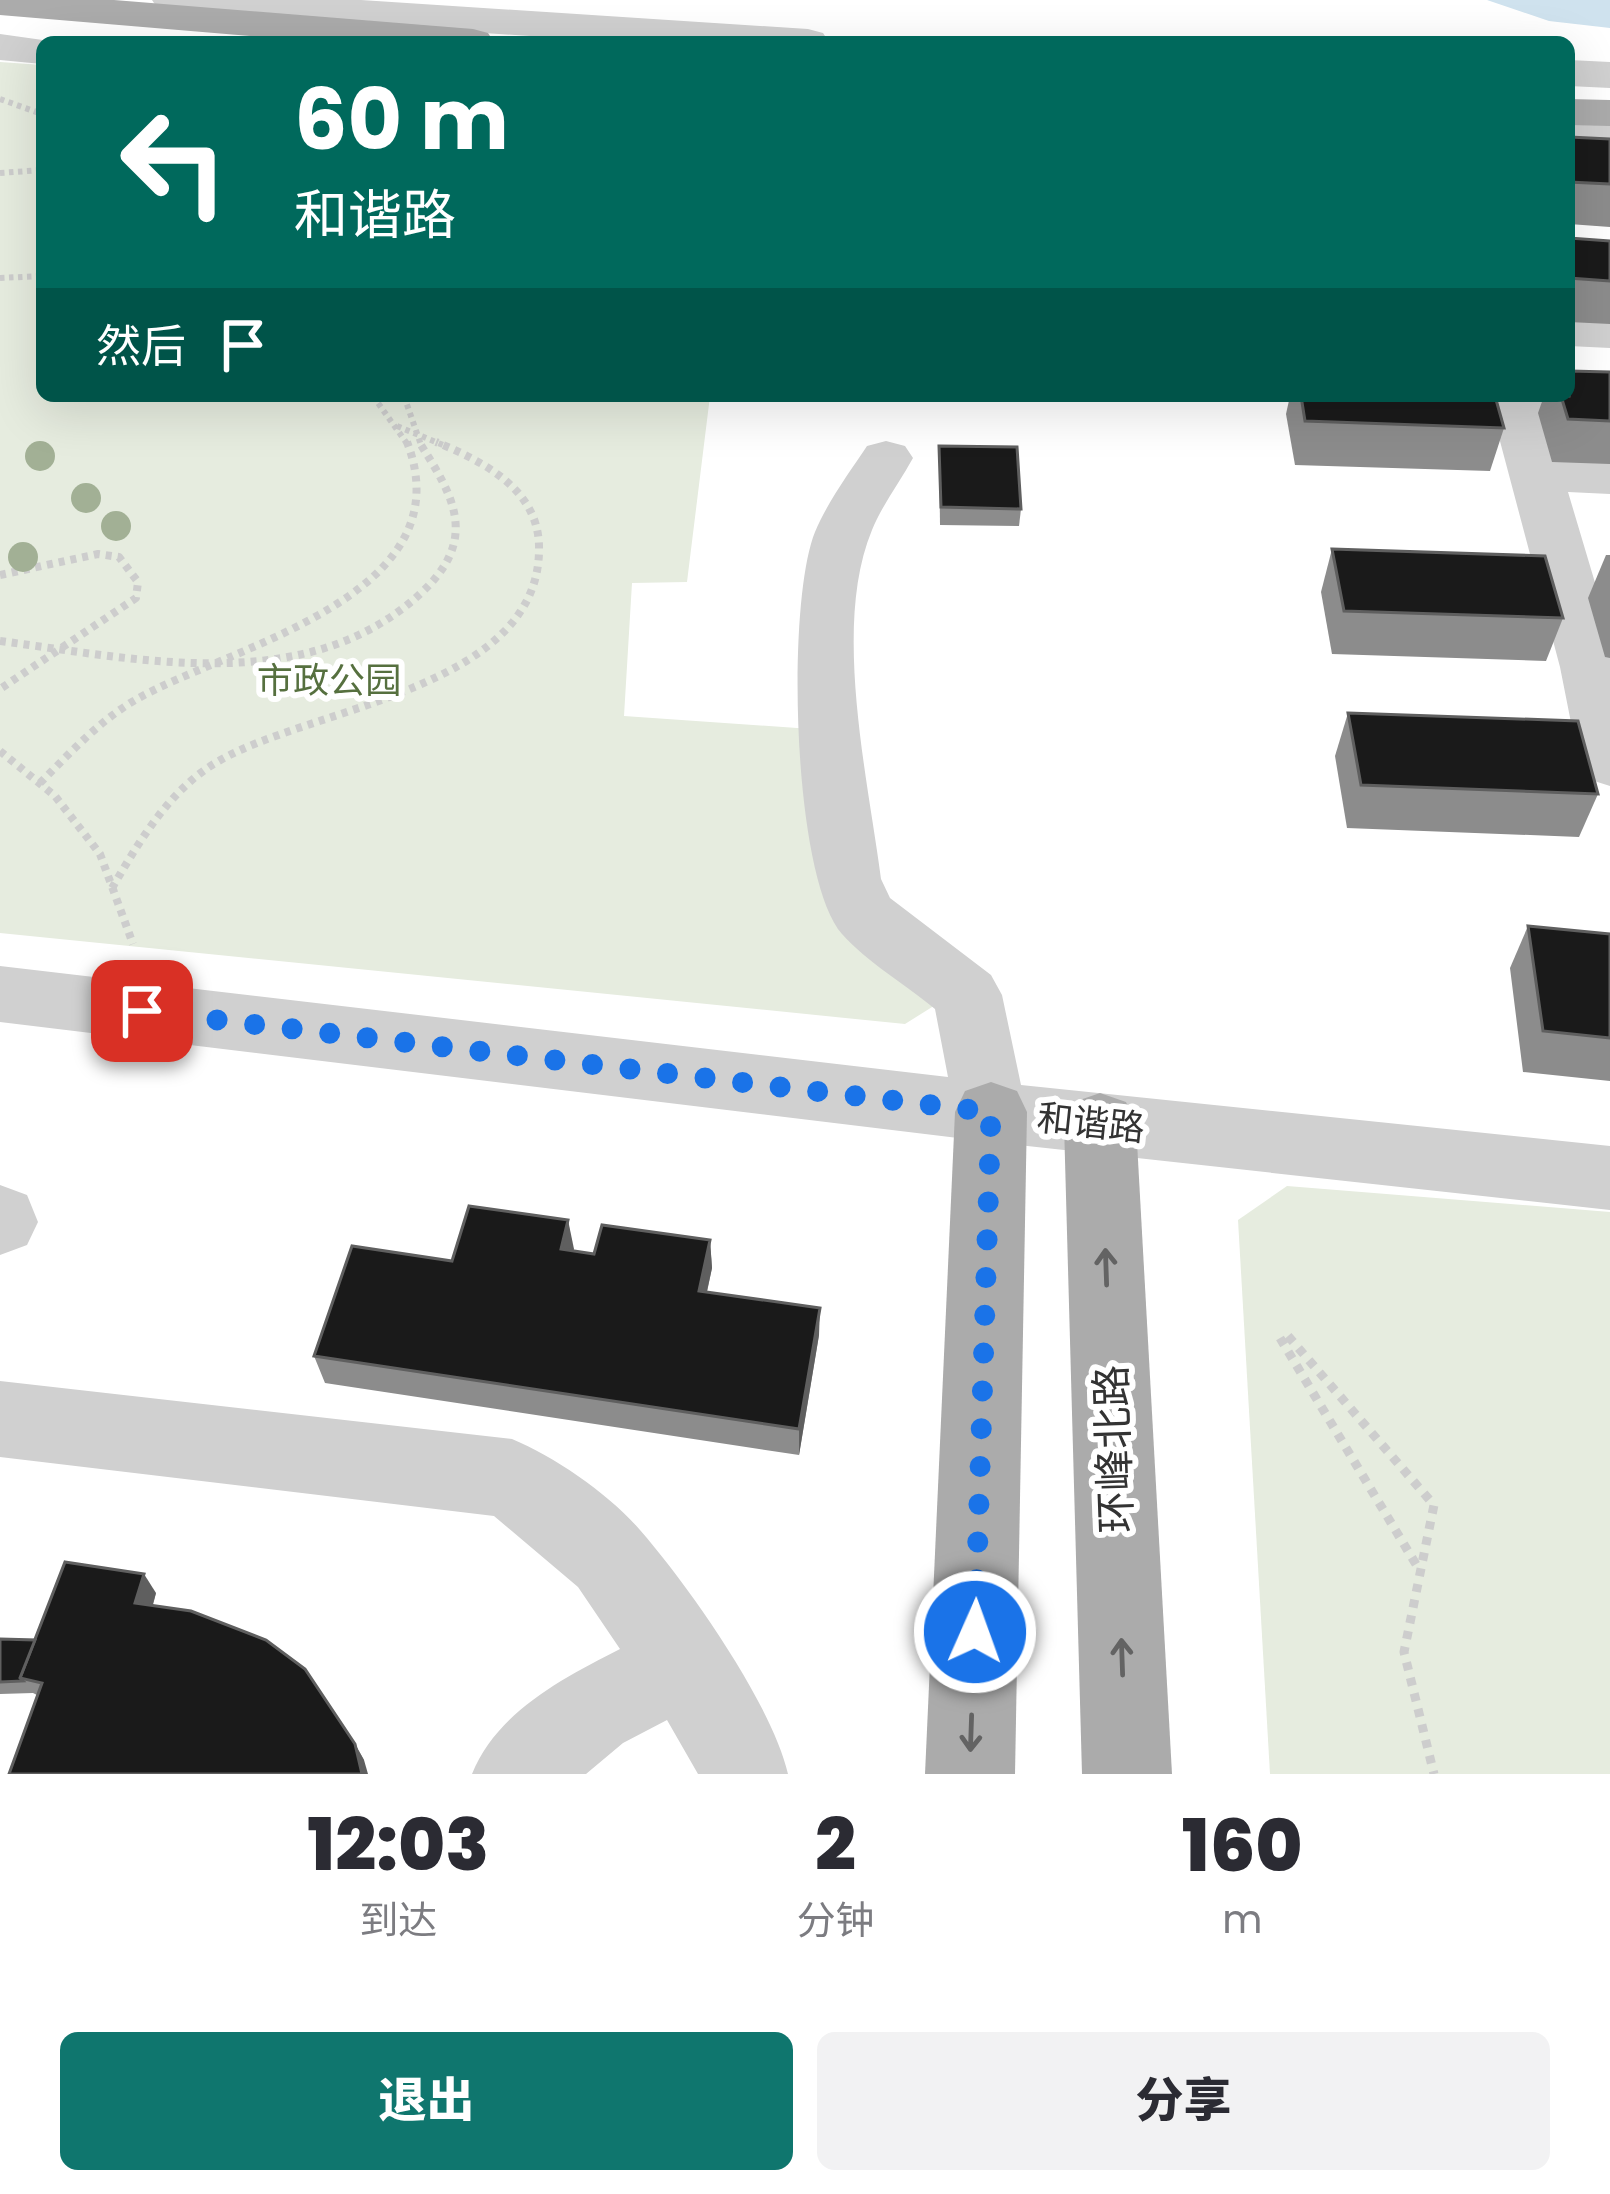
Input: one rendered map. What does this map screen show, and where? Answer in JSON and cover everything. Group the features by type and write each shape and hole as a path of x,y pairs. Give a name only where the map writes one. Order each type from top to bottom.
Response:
{"main road":[{"path":"0,3 400,36"},
{"path":"0,21 159,36"},
{"path":"1575,94 1610,95"},
{"path":"1575,112 1610,113"},
{"path":"970,1774 991,1112"},
{"name":"环峰北路","path":"1100,1124 1126,1774"}],"street":[{"path":"173,0 717,36"},
{"path":"0,47 36,50"},
{"path":"1575,73 1610,75"},
{"path":"1575,135 1610,136"},
{"path":"1575,331 1610,333"},
{"path":"1516,402 1600,667 1610,763"},
{"path":"886,458 843,532 826,603 829,718 848,879 865,915 968,995 991,1112"},
{"path":"1536,473 1610,477"},
{"name":"和谐路","path":"0,994 991,1112 1610,1178"},
{"path":"0,1419 512,1479 608,1557 683,1664 740,1756 743,1774"},
{"path":"517,1774 592,1711 683,1664"}],"path":[{"path":"0,99 36,112"},
{"path":"0,173 36,170"},
{"path":"0,278 36,276"},
{"path":"40,783 92,732 138,699 276,641 341,603 378,570 404,536 415,487 411,450 378,402"},
{"path":"0,641 264,662 331,650 388,622 434,582 454,550 457,504 445,473 405,420 404,402"},
{"path":"112,888 170,803 211,765 265,735 397,696 458,668 504,630 535,587 541,539 528,503 502,476 465,453 397,426"},
{"path":"0,575 98,554 119,557 138,582 136,598 0,689"},
{"path":"0,752 40,783 100,854 133,944"},
{"path":"1420,1570 1284,1337 1434,1505 1404,1652 1434,1774"}],"green space":[{"name":"市政公园","path":"0,62 36,65 36,402 709,402 687,582 632,583 624,716 811,729 838,914 956,992 905,1024 0,933"},
{"path":"1287,1186 1610,1212 1610,1774 1270,1774 1238,1220"}],"water":[{"path":"1487,0 1610,0 1610,28 1549,21"}],"building":[{"path":"1575,137 1610,139 1610,184 1575,182"},
{"path":"1575,238 1610,241 1610,281 1575,278"},
{"path":"1575,371 1610,372 1610,421 1568,419 1563,402 1575,402"},
{"path":"1302,402 1497,402 1504,428 1305,421"},
{"path":"939,446 1017,447 1021,509 941,507"},
{"path":"1332,549 1545,556 1563,618 1344,611"},
{"path":"1348,713 1578,721 1598,794 1361,785"},
{"path":"1528,926 1610,934 1610,1038 1543,1031"},
{"path":"469,1206 568,1220 561,1249 594,1254 602,1225 710,1240 699,1291 820,1308 799,1429 314,1356 352,1246 452,1261"},
{"path":"65,1562 144,1574 135,1603 191,1611 266,1640 305,1669 355,1744 362,1774 9,1774 42,1683 20,1678"},
{"path":"0,1639 35,1640 20,1678 23,1681 0,1682"}],"route":[{"path":"142,1011 991,1112 975,1632"}]}
